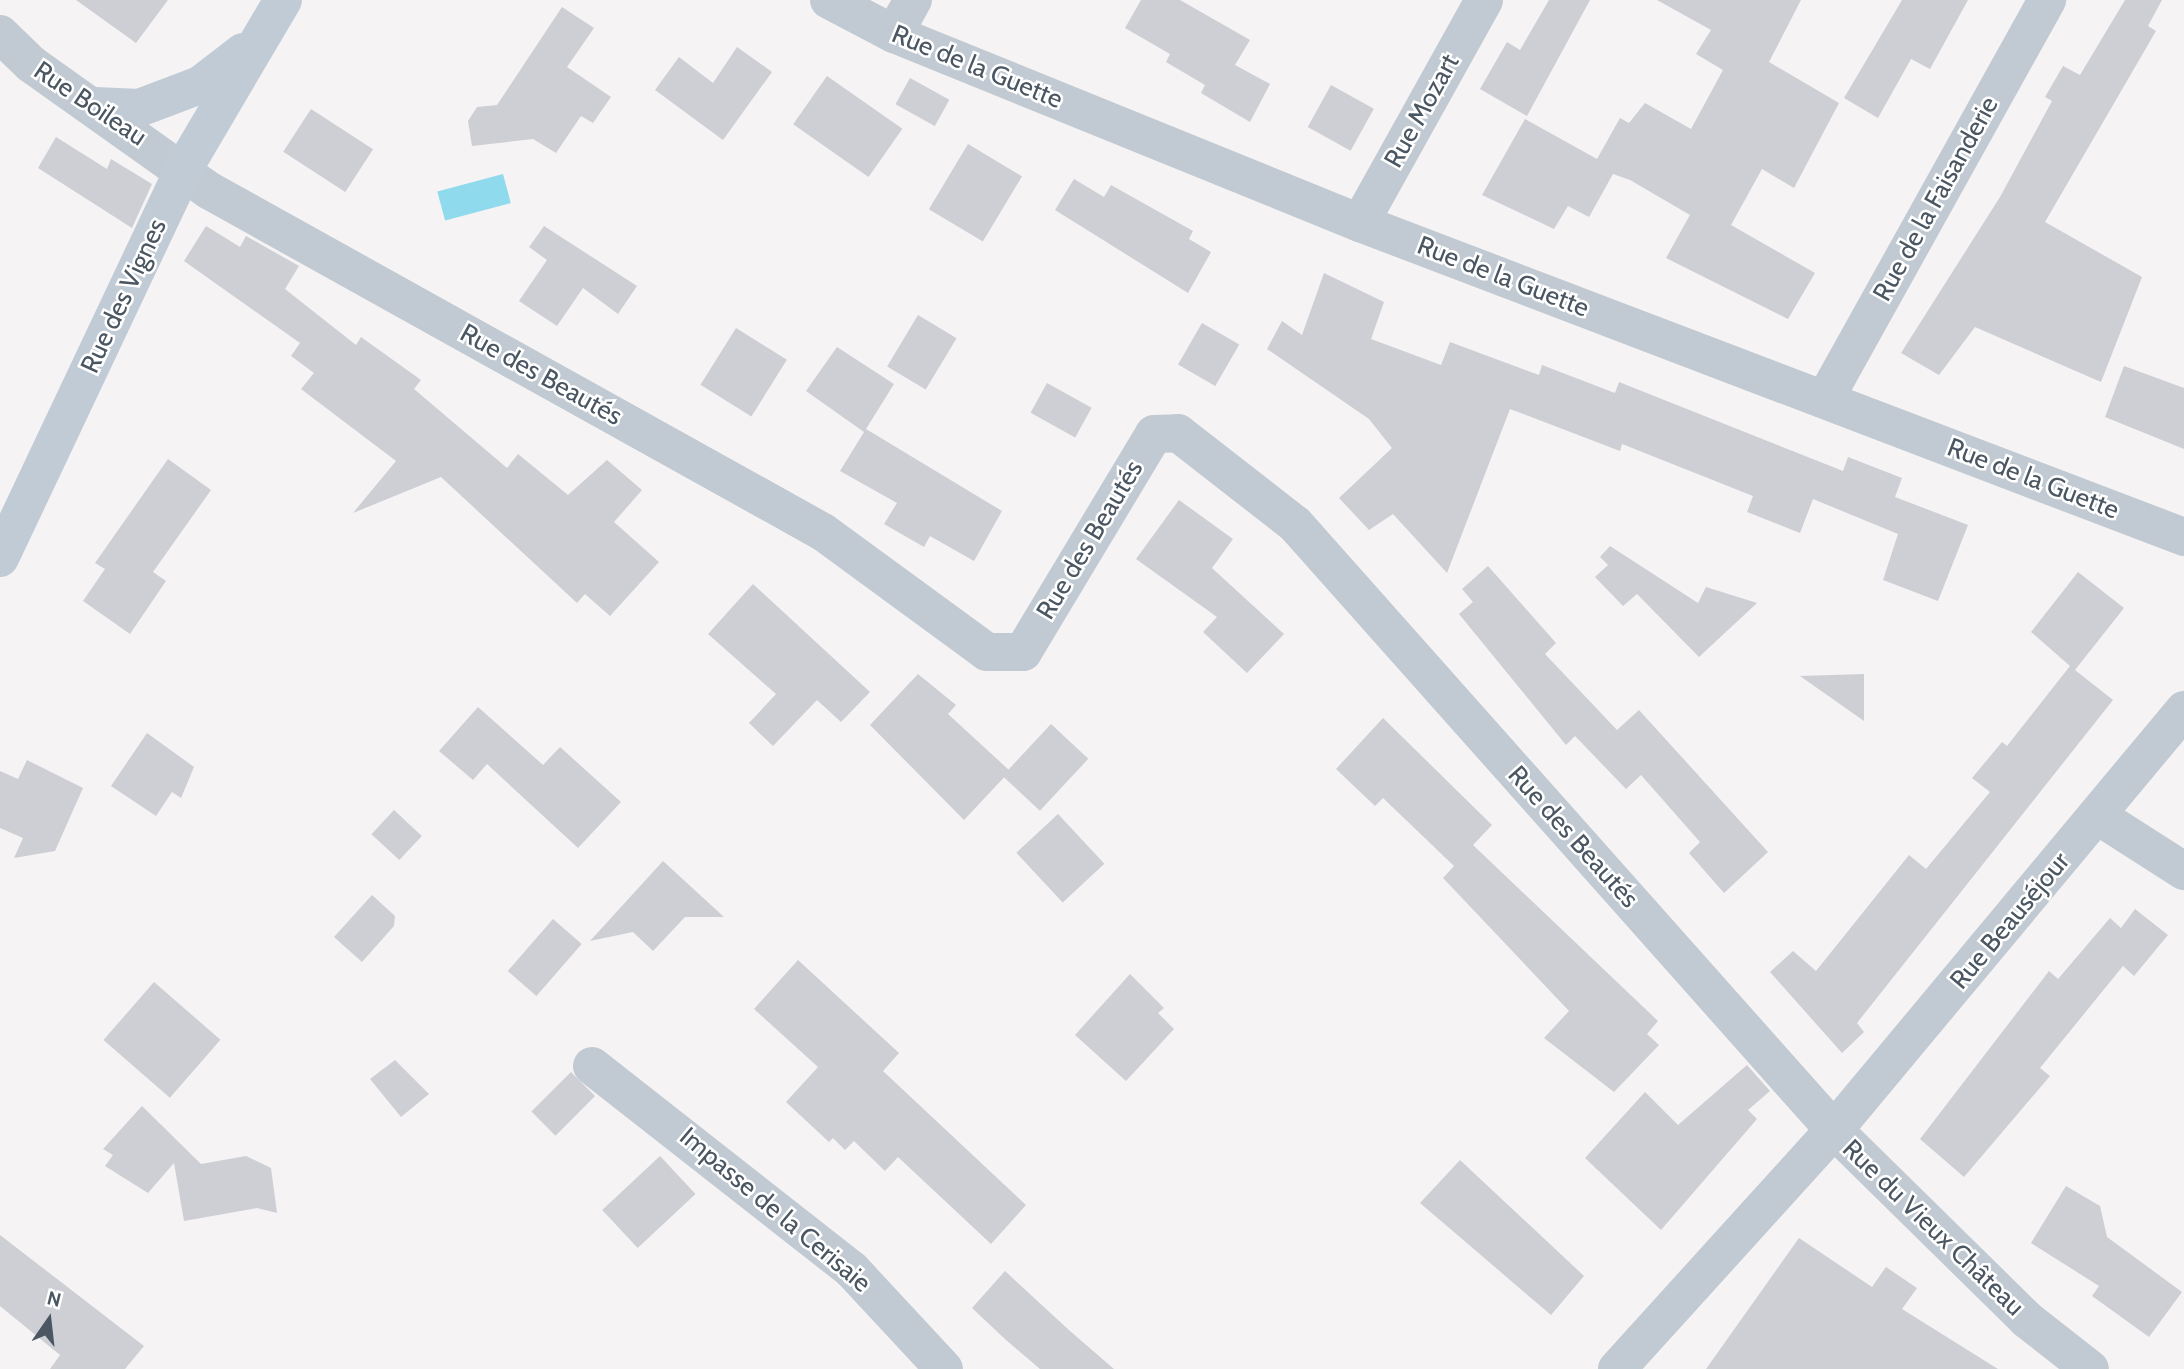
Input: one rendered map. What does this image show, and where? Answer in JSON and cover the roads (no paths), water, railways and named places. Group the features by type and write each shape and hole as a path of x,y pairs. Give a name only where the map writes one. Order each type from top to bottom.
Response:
{"street":[{"name":"Rue des Vignes","path":"0,558 184,168 283,0"},
{"name":"Rue de la Guette","path":"829,0 894,34 1360,223 2184,537"},
{"path":"894,34 913,0"},
{"name":"Rue Mozart","path":"1360,223 1484,0"},
{"name":"Rue de la Faisanderie","path":"1825,399 2047,0"},
{"name":"Rue Boileau","path":"0,34 31,64 184,168"},
{"name":"Rue des Vignes","path":"95,106 139,108 200,85 259,40"},
{"name":"Rue des Beautés","path":"184,168 210,191 823,532 988,652 1023,652 1154,435 1178,433 1295,524 1834,1130"},
{"name":"Rue Beauséjour","path":"1834,1130 2184,710"},
{"path":"2098,816 2184,870"},
{"name":"Impasse de la Cerisaie","path":"592,1066 852,1269 944,1369"},
{"name":"Rue du Vieux Château","path":"1617,1369 1834,1130 2026,1319 2090,1369"}],"water":[{"path":"503,174 511,203 445,221 437,192"}]}
